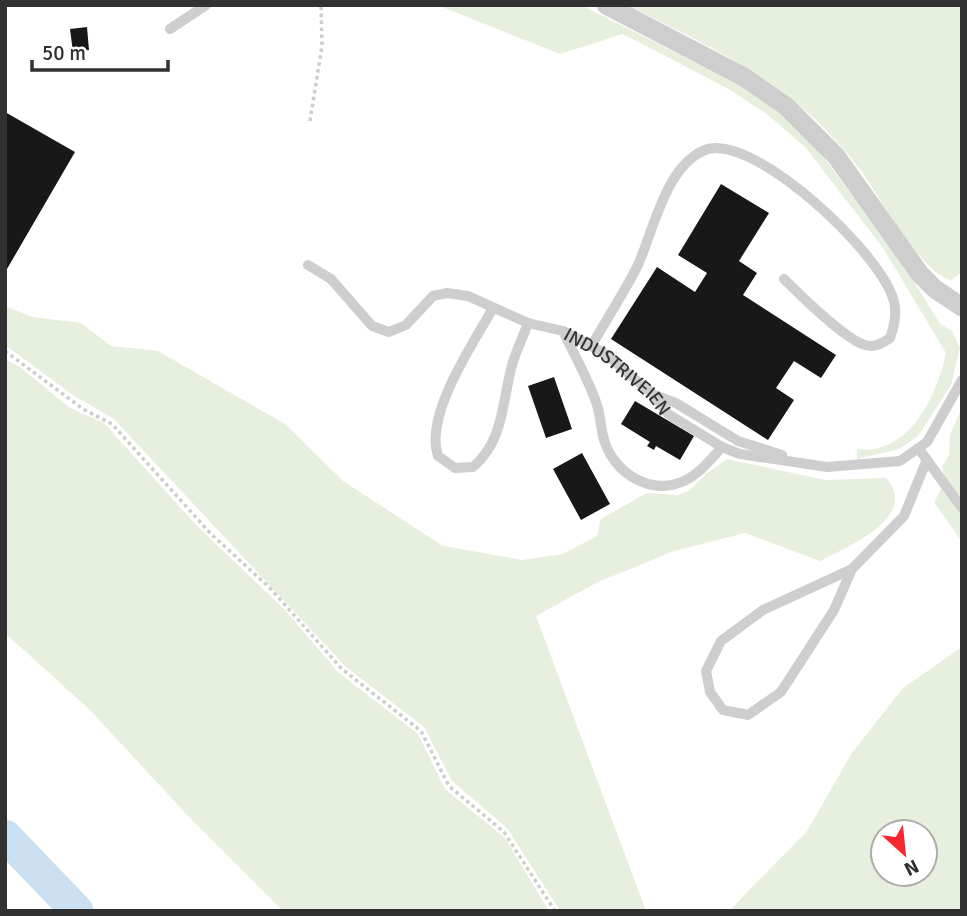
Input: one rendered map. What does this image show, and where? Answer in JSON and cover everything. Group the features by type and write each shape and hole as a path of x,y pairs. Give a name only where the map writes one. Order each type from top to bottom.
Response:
{"street":[{"path":"606,5 744,77 786,106 836,156 920,274 935,289 962,307"}],"lane":[{"path":"170,29 206,5"},
{"path":"592,345 638,265 650,229 676,177 689,160 704,150 718,147 735,150 773,172 804,194 854,238 881,275 895,302 894,327 890,338 878,346 863,345 813,307 784,279"},
{"name":"INDUSTRIVEIEN","path":"308,265 331,279 372,326 388,332 406,325 433,296 440,295 468,296 528,323 563,331 592,345 654,395 668,414 722,447 740,454 827,467 888,464 919,449 941,419 962,380"},
{"path":"493,308 468,351 437,422 438,456 455,468 473,467 492,446 499,429 513,364 528,323"},
{"path":"563,331 597,405 602,436 609,452 631,478 646,484 676,484 689,479 722,447"},
{"path":"654,395 676,402 738,441 795,462"},
{"path":"919,449 962,508"},
{"path":"852,569 763,610 722,641 706,671 710,692 723,710 748,715 781,692 834,610 852,569 904,516 926,462"}],"path":[{"path":"310,121 322,46 321,5"},
{"path":"5,351 83,409 112,424 211,534 269,587 342,669 421,731 449,786 504,832 555,911"}],"green space":[{"path":"437,5 581,5 738,84 779,112 818,149 908,272 940,324 952,331 960,348 951,385 918,436 899,449 857,459 857,449 875,449 892,443 918,420 936,387 946,353 883,248 806,148 768,115 727,88 623,34 560,54"},
{"path":"627,5 962,5 960,273 952,280 928,265 915,251 861,171 836,140 783,92 726,56"},
{"path":"5,306 32,317 81,323 111,346 158,351 285,424 343,481 443,546 522,560 563,554 597,536 601,519 647,493 678,495 690,490 707,473 727,459 825,480 886,478 894,492 894,505 888,517 862,539 820,561 745,533 674,551 598,582 536,616 646,911 560,911 507,828 452,781 424,727 346,667 114,419 73,395 5,345"},
{"path":"5,359 20,367 70,408 104,423 196,525 286,611 338,672 418,734 445,789 505,838 549,911 283,911 190,818 90,710 5,633"},
{"path":"962,407 962,502 945,481 942,467 949,455 950,435"},
{"path":"942,488 962,513 962,542 934,502"},
{"path":"962,647 962,911 729,911 807,831 852,753 903,688"},
{"path":"5,820 96,911 58,911 5,857"}],"building":[{"path":"87,27 89,50 73,52 70,29"},
{"path":"5,112 75,152 7,269 5,268"},
{"path":"721,184 769,213 739,261 757,273 743,295 836,355 821,378 794,361 776,388 794,400 768,440 611,339 657,267 695,292 707,273 678,255"},
{"path":"554,377 572,429 546,438 528,386"},
{"path":"635,401 694,436 680,460 656,446 654,450 647,446 650,442 621,424"},
{"path":"582,453 610,504 581,520 553,469"}],"waterway":[{"path":"5,836 77,911"}]}
